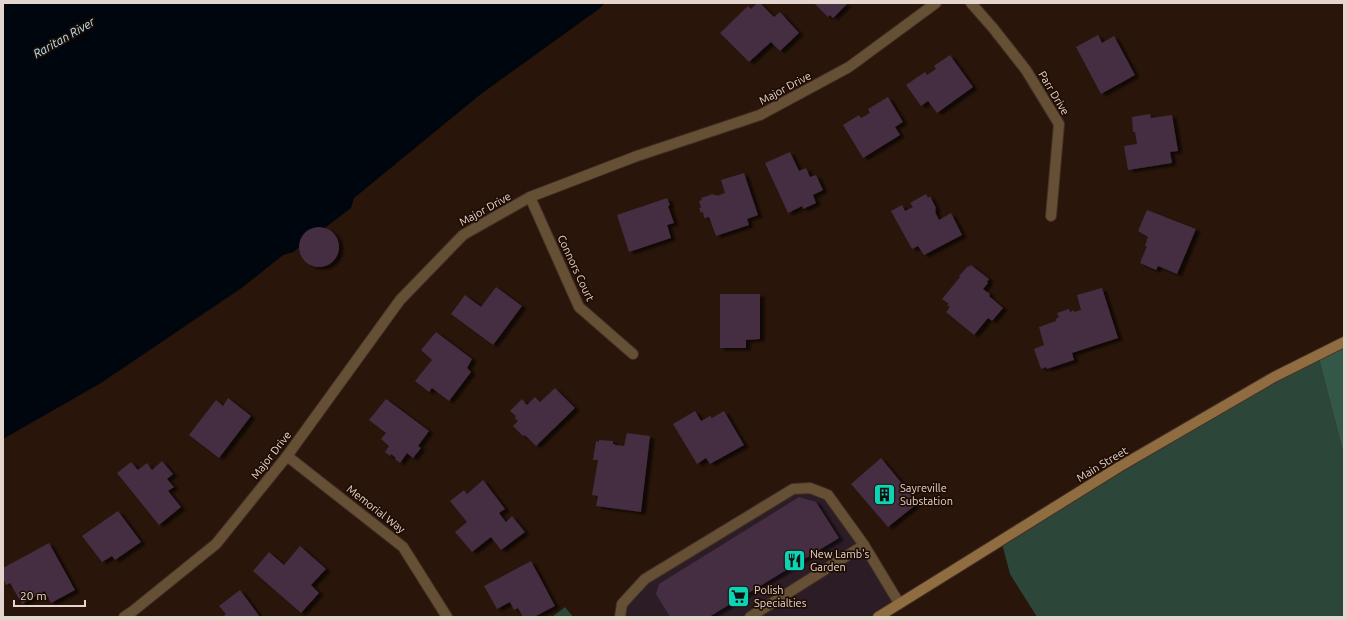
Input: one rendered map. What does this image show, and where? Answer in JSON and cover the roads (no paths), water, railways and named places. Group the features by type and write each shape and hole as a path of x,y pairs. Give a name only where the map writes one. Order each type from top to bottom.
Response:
{"main road":[{"name":"Main Street","path":"878,617 1119,467 1274,377 1344,342"}],"street":[{"name":"Major Drive","path":"124,617 134,611 216,544 287,456 400,300 463,234 530,197 637,156 760,115 849,67 936,3"},
{"name":"Parr Drive","path":"971,3 1026,70 1059,124 1051,216"},
{"name":"Connors Court","path":"530,197 579,307 633,354"},
{"name":"Memorial Way","path":"287,456 403,546 447,617"},
{"path":"620,617 622,604 645,579 793,489 810,488 828,495 864,545 899,603"},
{"path":"750,617 864,545"}],"water":[{"name":"Raritan River","path":"3,3 605,3 599,9 481,94 354,198 351,208 293,252 283,255 243,287 101,383 3,439"}],"place":[{"name":"Sayreville Substation","path":"885,494"},
{"name":"New Lamb's Garden","path":"794,560"},
{"name":"Polish Specialties","path":"738,596"}]}
